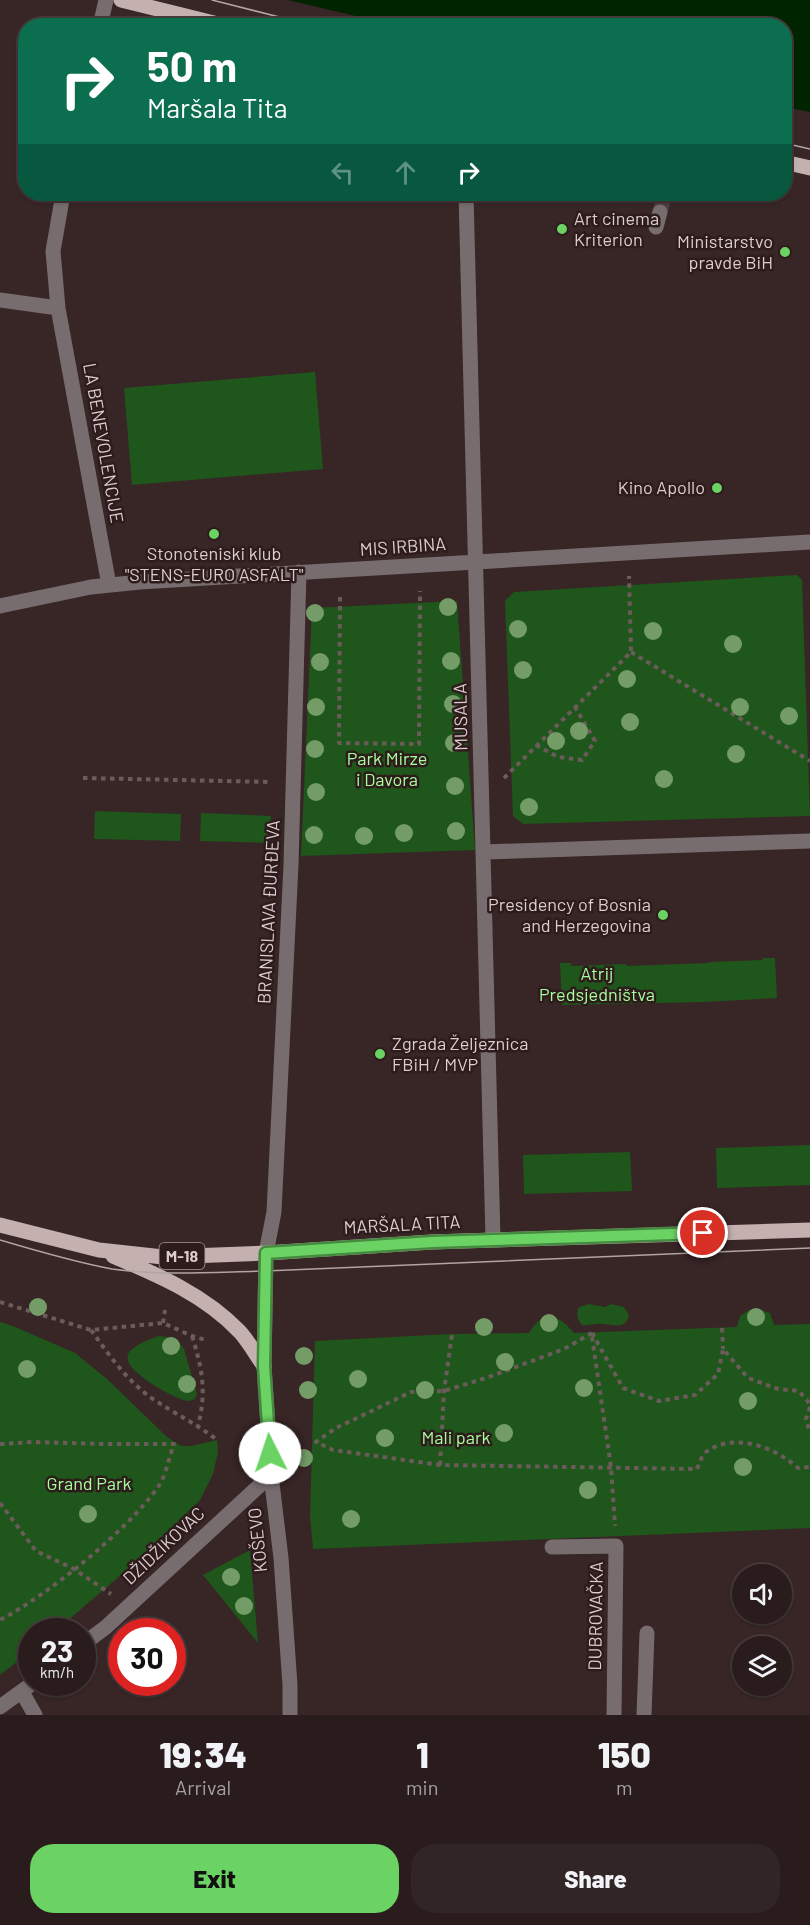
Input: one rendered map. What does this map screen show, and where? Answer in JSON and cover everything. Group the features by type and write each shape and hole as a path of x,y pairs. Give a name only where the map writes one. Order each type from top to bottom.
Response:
{"main road":[{"path":"121,0 194,18"},
{"path":"792,164 810,168"},
{"name":"MARŠALA TITA","path":"0,1225 99,1250 163,1257 493,1239 810,1230"},
{"path":"99,1250 192,1293 218,1311 241,1333 264,1366"}],"street":[{"path":"102,18 106,0"},
{"name":"LA BENEVOLENCIJE","path":"62,201 53,251 58,308 109,585"},
{"name":"MUSALA","path":"466,201 493,1239"},
{"path":"0,300 58,308"},
{"name":"MIS IRBINA","path":"0,606 109,585 810,542"},
{"name":"BRANISLAVA ĐURĐEVA","path":"266,1253 274,1212 293,782 299,573"},
{"path":"484,852 810,841"},
{"name":"KOŠEVO","path":"266,1253 264,1366 271,1474 281,1558 290,1715"},
{"name":"DŽIDŽIKOVAC","path":"96,1634 271,1474"},
{"name":"DUBROVAČKA","path":"552,1547 616,1546 614,1715"},
{"path":"644,1715 647,1633"},
{"path":"0,1707 18,1695"},
{"path":"30,1696 35,1715"}],"path":[{"path":"497,786 631,652 628,576"},
{"path":"340,597 339,743 419,744 420,591"},
{"path":"631,652 810,761"},
{"path":"536,745 558,758 582,759 595,741 575,707"},
{"path":"83,778 293,782"},
{"path":"0,1302 90,1330 163,1323 206,1340"},
{"path":"163,1323 165,1310"},
{"path":"592,1333 623,1388 659,1401 695,1395 718,1374 723,1349 722,1328"},
{"path":"90,1330 117,1366 152,1399 198,1425 217,1440"},
{"path":"592,1333 564,1349 489,1377 444,1391 411,1392 336,1428 316,1442 333,1450 440,1465 697,1469 705,1453 723,1445 743,1442 765,1447 786,1457 798,1468 810,1467"},
{"path":"592,1333 610,1467 616,1546"},
{"path":"440,1465 444,1391 452,1334"},
{"path":"192,1336 202,1367 202,1407 198,1425"},
{"path":"723,1349 748,1378 778,1389 799,1391 810,1405 806,1419 810,1433"},
{"path":"0,1444 28,1442 174,1444 160,1485 127,1523 74,1569 15,1612 0,1620"},
{"path":"0,1503 36,1551 74,1569 130,1605"}],"green space":[{"path":"315,372 323,469 132,485 124,388"},
{"path":"797,575 802,580 810,816 523,824 513,816 505,601 514,592"},
{"name":"Park Mirze i Davora","path":"457,601 475,850 301,856 312,608"},
{"path":"95,811 181,814 180,841 94,839"},
{"path":"201,813 271,816 270,843 200,841"},
{"name":"Atrij Predsjedništva","path":"763,958 775,958 777,998 562,1005 560,963 571,963 571,966 626,964 627,966 762,960"},
{"path":"810,1145 810,1185 717,1188 716,1148"},
{"path":"630,1152 632,1191 524,1194 523,1155"},
{"path":"589,1304 605,1307 611,1304 624,1307 629,1315 622,1325 582,1325 578,1316 579,1307"},
{"name":"Mali park","path":"749,1310 770,1313 774,1325 810,1324 810,1528 313,1549 310,1516 315,1341 452,1334 529,1333 534,1325 545,1317 556,1318 574,1333 737,1327 740,1316"},
{"name":"Grand Park","path":"0,1322 75,1353 107,1379 167,1437 181,1446 192,1446 217,1440 218,1452 213,1474 200,1500 134,1564 70,1618 18,1618 18,1661 0,1675"},
{"path":"159,1336 176,1338 184,1349 197,1394 195,1399 184,1400 167,1393 141,1376 130,1365 129,1352 147,1340"},
{"path":"250,1550 258,1643 203,1575"}],"shaded area":[{"path":"288,0 810,0 810,112 792,108 792,18 364,18"}],"tunnel":[{"path":"660,212 663,201"}],"tram line":[{"path":"212,0 283,18"},
{"path":"792,145 810,149"},
{"path":"0,1240 70,1260 112,1269 169,1273 810,1248"}],"place":[{"name":"Art cinema Kriterion","path":"562,229"},
{"name":"Ministarstvo pravde BiH","path":"785,252"},
{"name":"Kino Apollo","path":"717,488"},
{"name":"Stonoteniski klub \"STENS-EURO ASFALT\"","path":"214,534"},
{"name":"Presidency of Bosnia and Herzegovina","path":"663,915"},
{"name":"Zgrada Željeznica FBiH / MVP","path":"380,1054"}],"route":[{"path":"270,1453 264,1366 266,1253 493,1239 703,1233"}]}
